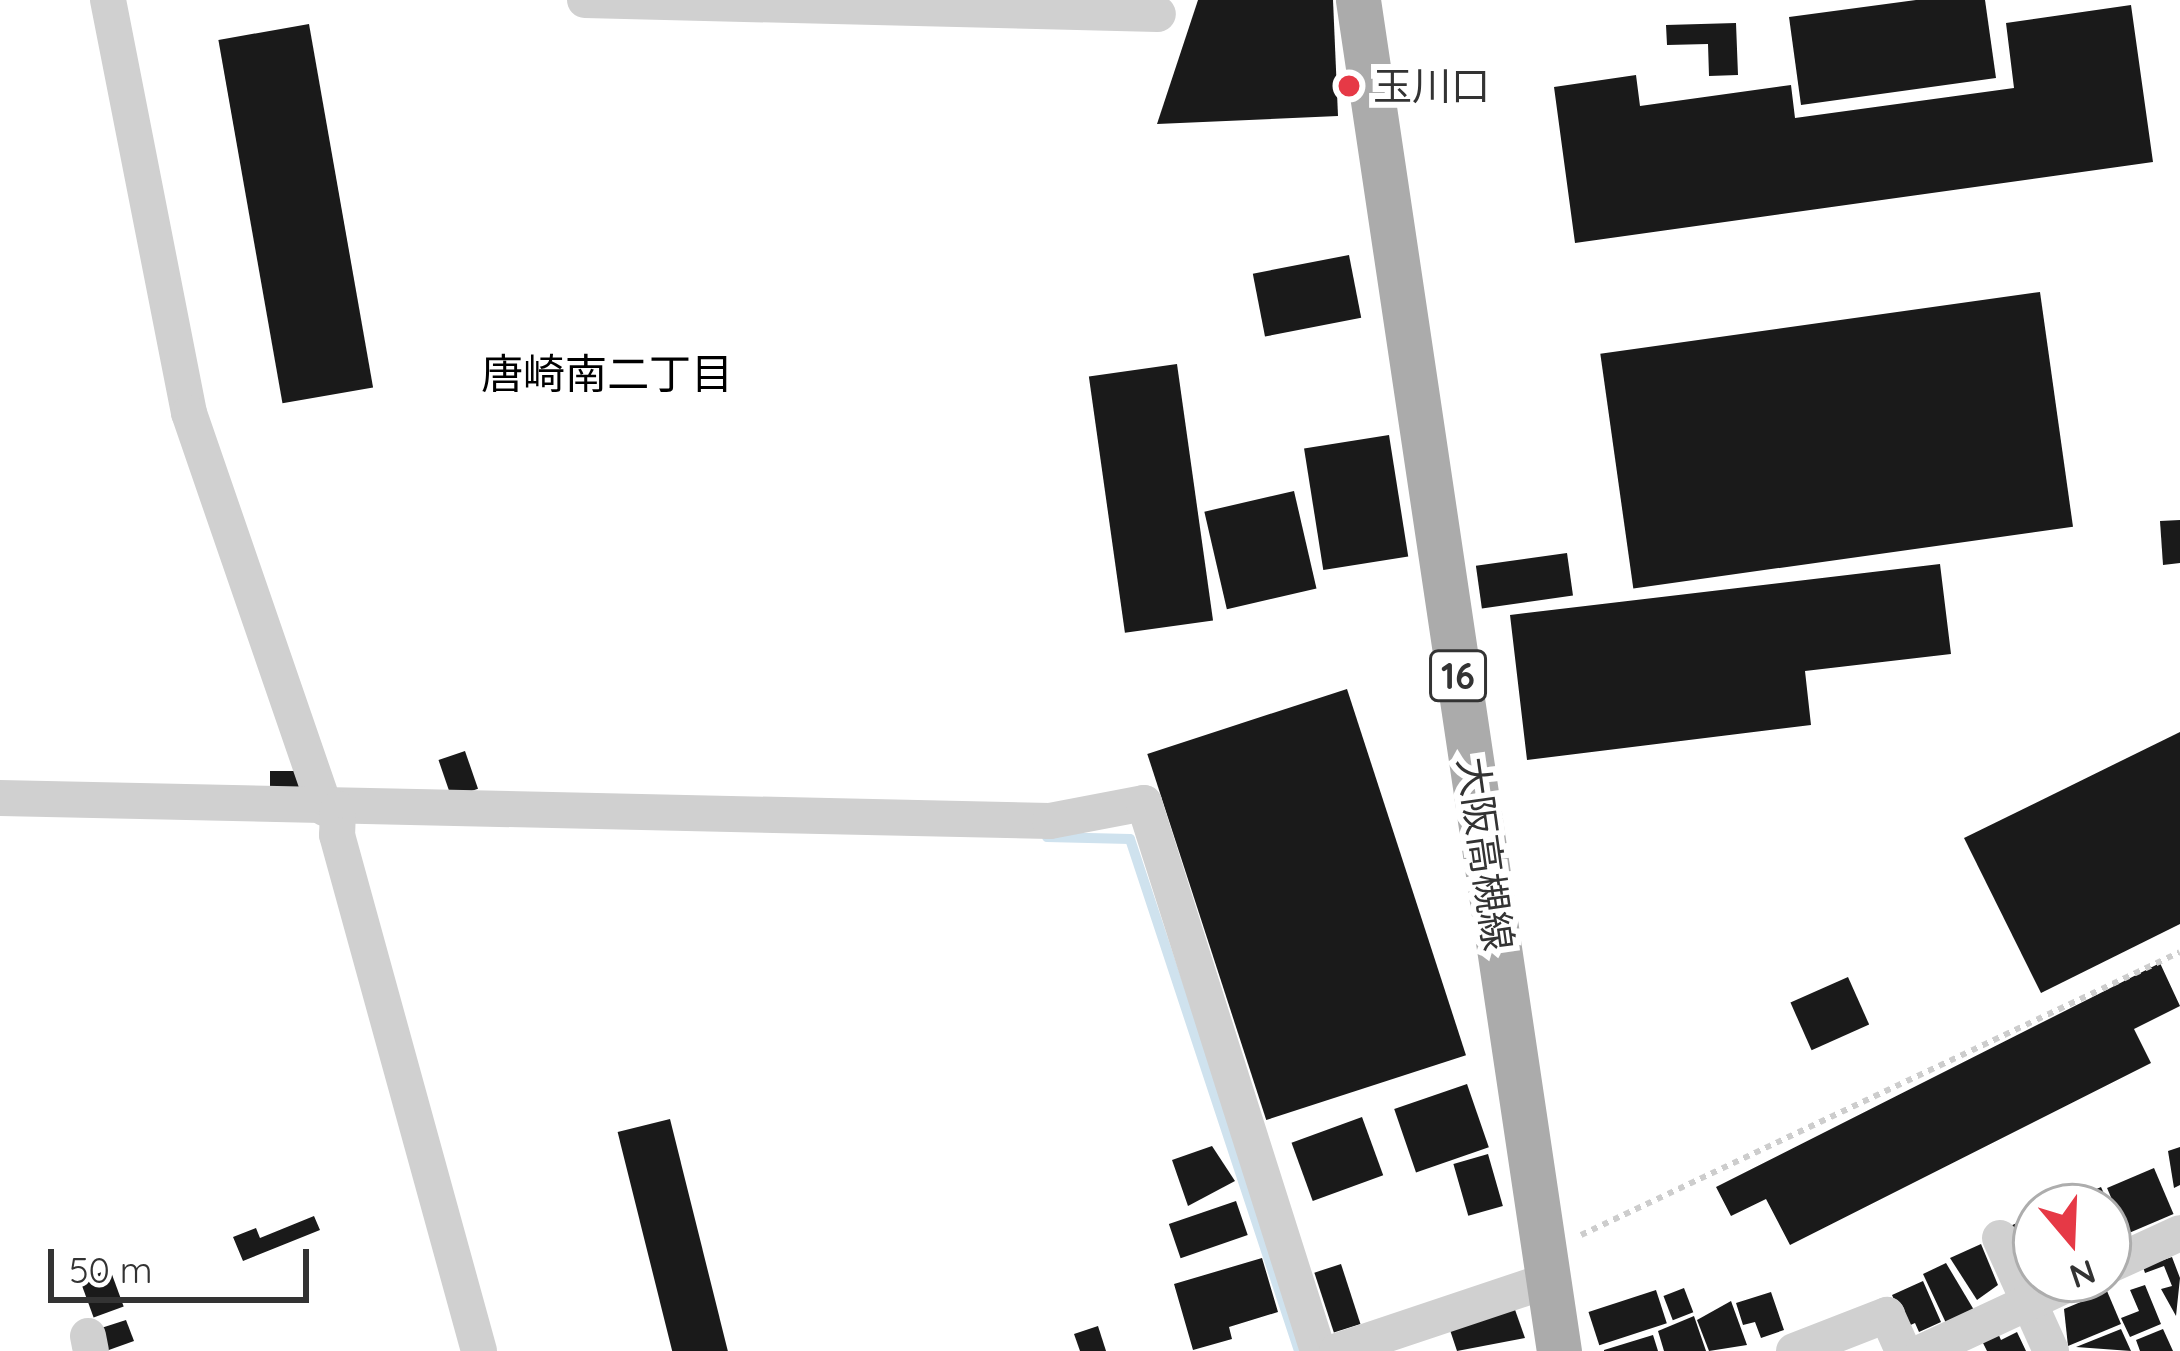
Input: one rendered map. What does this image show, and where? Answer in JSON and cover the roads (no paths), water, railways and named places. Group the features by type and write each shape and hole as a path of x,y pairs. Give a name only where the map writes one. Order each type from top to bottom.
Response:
{"main road":[{"name":"大阪高槻線","path":"1358,0 1559,1351"}],"street":[{"path":"109,0 189,413 331,808 479,1351"},
{"path":"585,0 1158,14"},
{"path":"0,798 1050,821 1144,803 1318,1351"},
{"path":"2132,1255 2180,1233"},
{"path":"2000,1238 2012,1265"},
{"path":"1337,1351 1547,1266"},
{"path":"1924,1351 2029,1303 2051,1351"},
{"path":"1794,1351 1887,1315 1903,1351"}],"waterway":[{"path":"1047,837 1130,839 1299,1351"}],"place":[{"name":"玉川口","path":"1349,86"}],"district":[{"name":"唐崎南二丁目","path":"607,374"}]}
